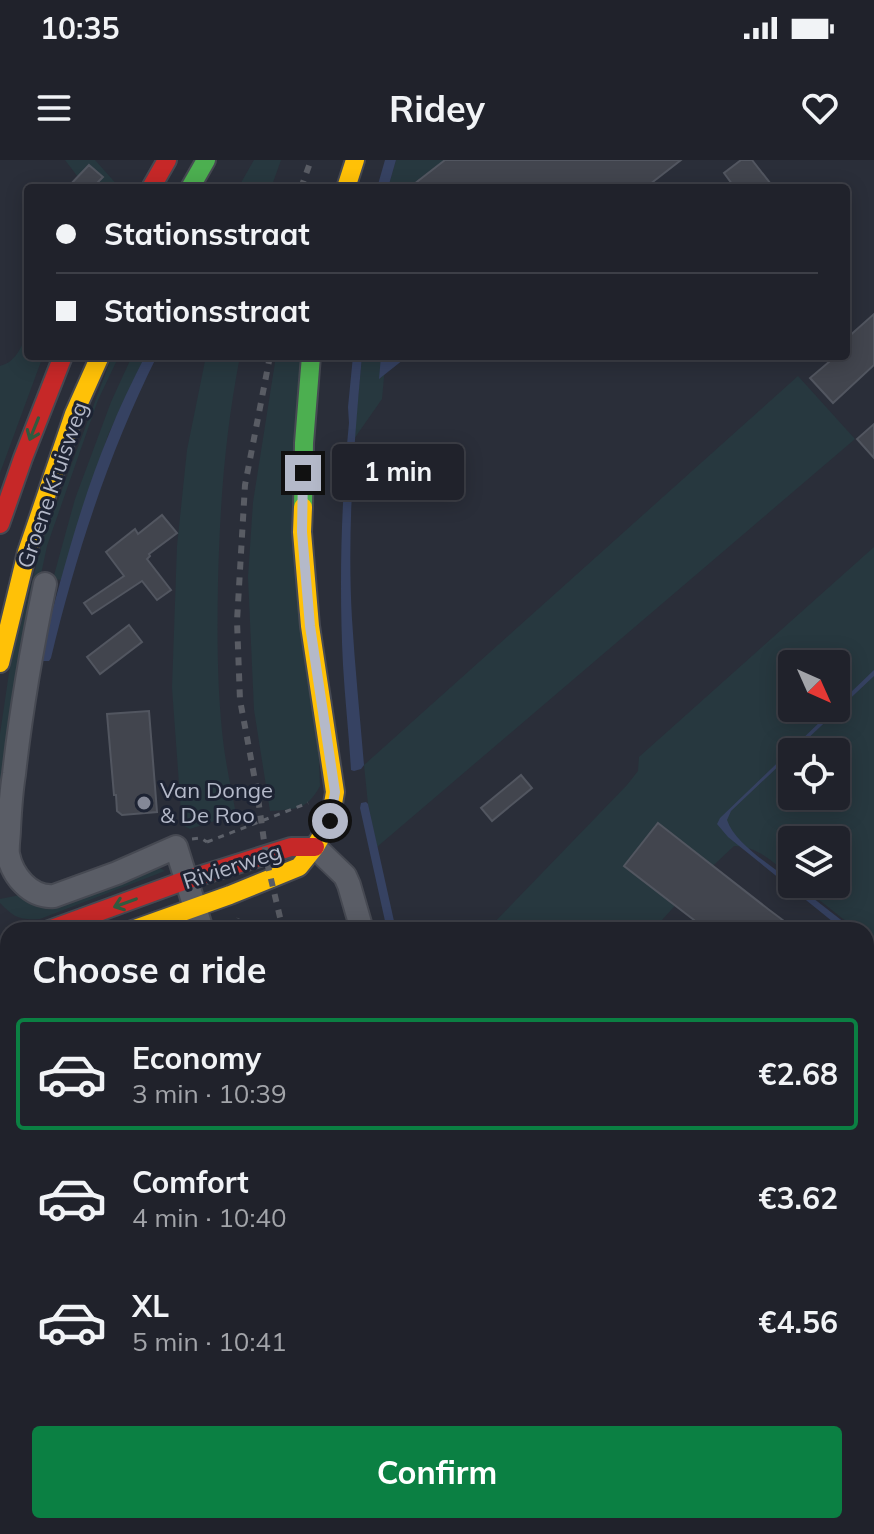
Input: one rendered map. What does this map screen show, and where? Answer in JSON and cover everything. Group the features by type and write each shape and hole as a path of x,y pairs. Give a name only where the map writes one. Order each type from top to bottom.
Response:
{"street":[{"path":"153,184 167,160"},
{"path":"192,184 206,160"},
{"path":"347,184 355,160"},
{"name":"Groene Kruisweg","path":"0,524 61,360"},
{"name":"Groene Kruisweg","path":"0,663 27,552 74,414 98,360"},
{"path":"311,360 304,443 302,532 310,626 335,792 330,821 315,847 345,876 360,922"},
{"name":"Groene Kruisweg","path":"25,885 18,877 8,852 11,793 21,713 45,584"},
{"name":"Rivierweg","path":"25,885 47,896 54,896 176,847 186,880"},
{"name":"Rivierweg","path":"71,922 186,880 291,847 315,847"},
{"name":"Rivierweg","path":"154,922 287,873 299,867 315,847"},
{"path":"186,880 200,922"}],"path":[{"path":"207,842 335,792"}],"shaded area":[{"path":"65,160 95,160 116,184 81,184"},
{"path":"254,160 281,160 272,184 240,184"},
{"path":"396,160 456,160 426,184 389,184"},
{"path":"24,341 24,360 42,360 0,473 0,366 20,349"},
{"path":"111,360 117,360 98,400 47,546 24,655 0,846 0,734 10,666 42,543"},
{"path":"130,360 143,360 108,435 61,580 53,579 75,499"},
{"path":"205,360 239,360 224,469 218,603 222,727 236,814 190,829 182,825 172,688 177,546 187,450"},
{"path":"275,360 303,360 320,786 305,804 287,810 270,811 254,710 248,577 253,502"},
{"path":"362,360 386,360 382,399 354,439"},
{"path":"798,376 855,439 377,847 364,765"},
{"path":"874,547 874,922 847,922 817,898 850,898 850,826 778,826 778,866 758,852 734,846 660,922 495,922 638,771 639,757"},
{"path":"158,867 165,871 40,919 18,917 0,903 0,899 25,894 54,906"}],"water":[{"path":"385,160 396,160 389,184 378,184"},
{"path":"143,360 155,360 95,504 51,658 42,661 40,657 88,489 117,414"},
{"path":"353,360 362,360 350,553 364,765 354,771 351,770 342,635 341,574"},
{"path":"381,360 403,360 379,379"},
{"path":"874,670 874,676 850,699 850,693"},
{"path":"820,722 825,722 808,738 803,738"},
{"path":"778,762 778,767 731,811 727,820 738,838 778,871 778,877 728,837 717,824"},
{"path":"361,803 368,804 394,922 385,922"},
{"path":"803,898 813,898 844,922 833,922"}],"building":[{"path":"445,160 681,160 650,184 414,184"},
{"path":"741,160 752,160 771,184 732,184 724,173"},
{"path":"89,165 103,177 96,184 71,184"},
{"path":"874,314 874,365 833,403 810,378 831,360 850,360 850,335"},
{"path":"874,424 874,458 857,439"},
{"path":"162,515 177,533 149,554 147,559 171,590 157,600 142,581 92,614 84,603 124,576 106,552 135,529 138,534"},
{"path":"129,625 142,642 100,674 87,657"},
{"path":"149,711 157,812 122,815 117,811 114,795 107,714"},
{"path":"521,775 532,788 492,821 481,808"},
{"path":"658,823 786,922 697,922 624,866"}],"railway":[{"path":"302,184 311,160"},
{"path":"269,360 245,485 237,621 240,700 267,862 281,922"}],"traffic: fast":[{"path":"192,184 206,160"},
{"path":"303,507 311,360"}],"traffic: slow":[{"path":"347,184 355,160"},
{"path":"0,663 27,552 74,414 98,360"},
{"path":"154,922 299,867 330,821 335,792 310,626 302,532 303,507"}],"traffic: jam":[{"path":"153,184 167,160"},
{"path":"0,524 61,360"},
{"path":"71,922 186,880 291,847 315,847"}],"place":[{"name":"Van Donge & De Roo","path":"144,803"}],"route":[{"path":"303,473 302,532 310,626 335,792 330,821"}]}
